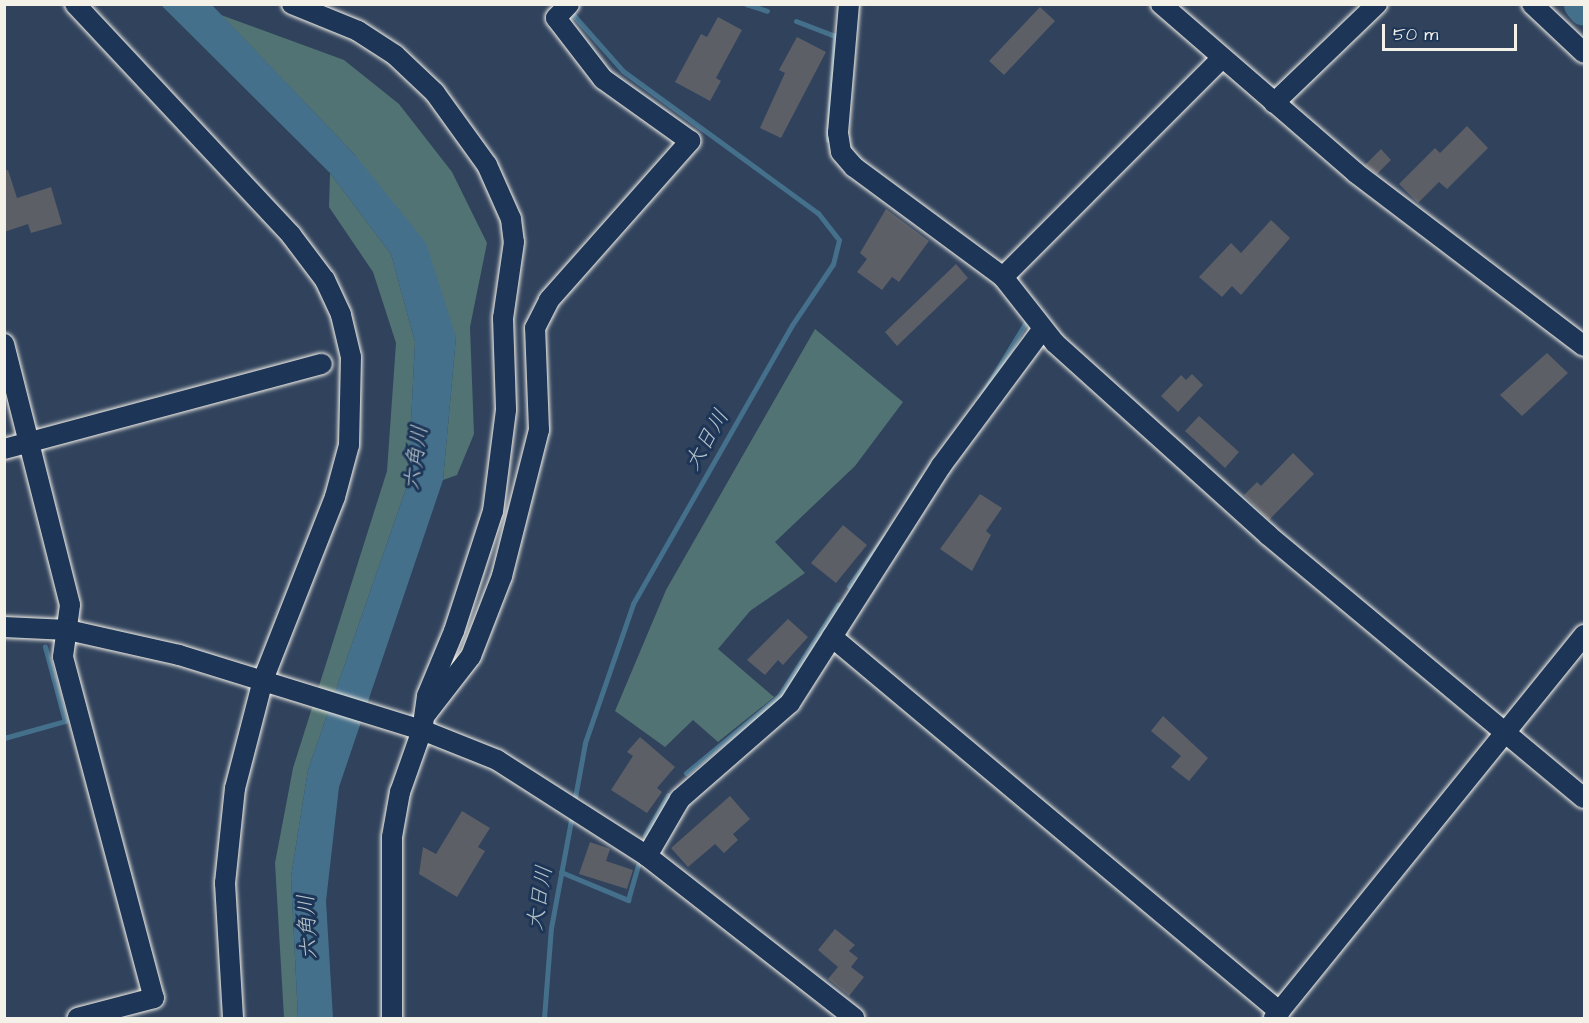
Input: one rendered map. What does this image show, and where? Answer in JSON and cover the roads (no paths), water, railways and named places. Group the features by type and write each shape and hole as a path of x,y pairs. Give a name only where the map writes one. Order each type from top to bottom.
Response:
{"street":[{"path":"75,4 291,235 325,280 341,315 351,357 349,445 332,508 269,681 235,788 225,883 232,1018"},
{"path":"292,4 358,31 395,55 435,93 487,165 511,219 514,242 503,318 506,410 501,470 474,575 427,696 400,792 392,837 392,1018"},
{"path":"849,4 838,133 841,152 1003,277 1035,313 1042,330 1268,536 1584,798"},
{"path":"1161,4 1221,59 1356,173 1584,346"},
{"path":"1274,103 1377,4"},
{"path":"1532,4 1584,53"},
{"path":"419,724 471,656 502,576 539,430 535,328 549,300 690,141 603,79 556,18 565,8"},
{"path":"1003,277 1221,59"},
{"path":"647,856 680,799 790,703 832,637 864,579 941,466 1042,330"},
{"path":"4,344 26,443 52,525 70,605 63,657 154,998 78,1018"},
{"path":"4,449 322,364"},
{"path":"4,627 68,630 269,681 419,724 497,760 564,800 647,856 854,1018"},
{"path":"832,637 1277,1015 1584,635"}],"water":[{"name":"六角川","path":"161,5 212,5 355,155 426,243 456,337 443,480 339,787 326,901 333,1018 298,1018 291,877 308,770 408,483 415,342 391,254 330,173"}],"waterway":[{"path":"746,4 767,11"},
{"path":"1580,4 1584,9"},
{"name":"大日川","path":"569,10 623,71 818,213 839,240 833,264 792,325 633,604 585,743 574,803"},
{"path":"796,21 835,36 828,140"},
{"path":"980,398 1029,317"},
{"path":"908,500 922,478"},
{"path":"849,586 885,536"},
{"path":"686,773 779,696 838,604"},
{"path":"4,738 65,721 45,647"},
{"path":"645,835 668,795"},
{"name":"大日川","path":"544,1018 551,928 572,815"},
{"path":"561,872 628,900 638,865"}]}
